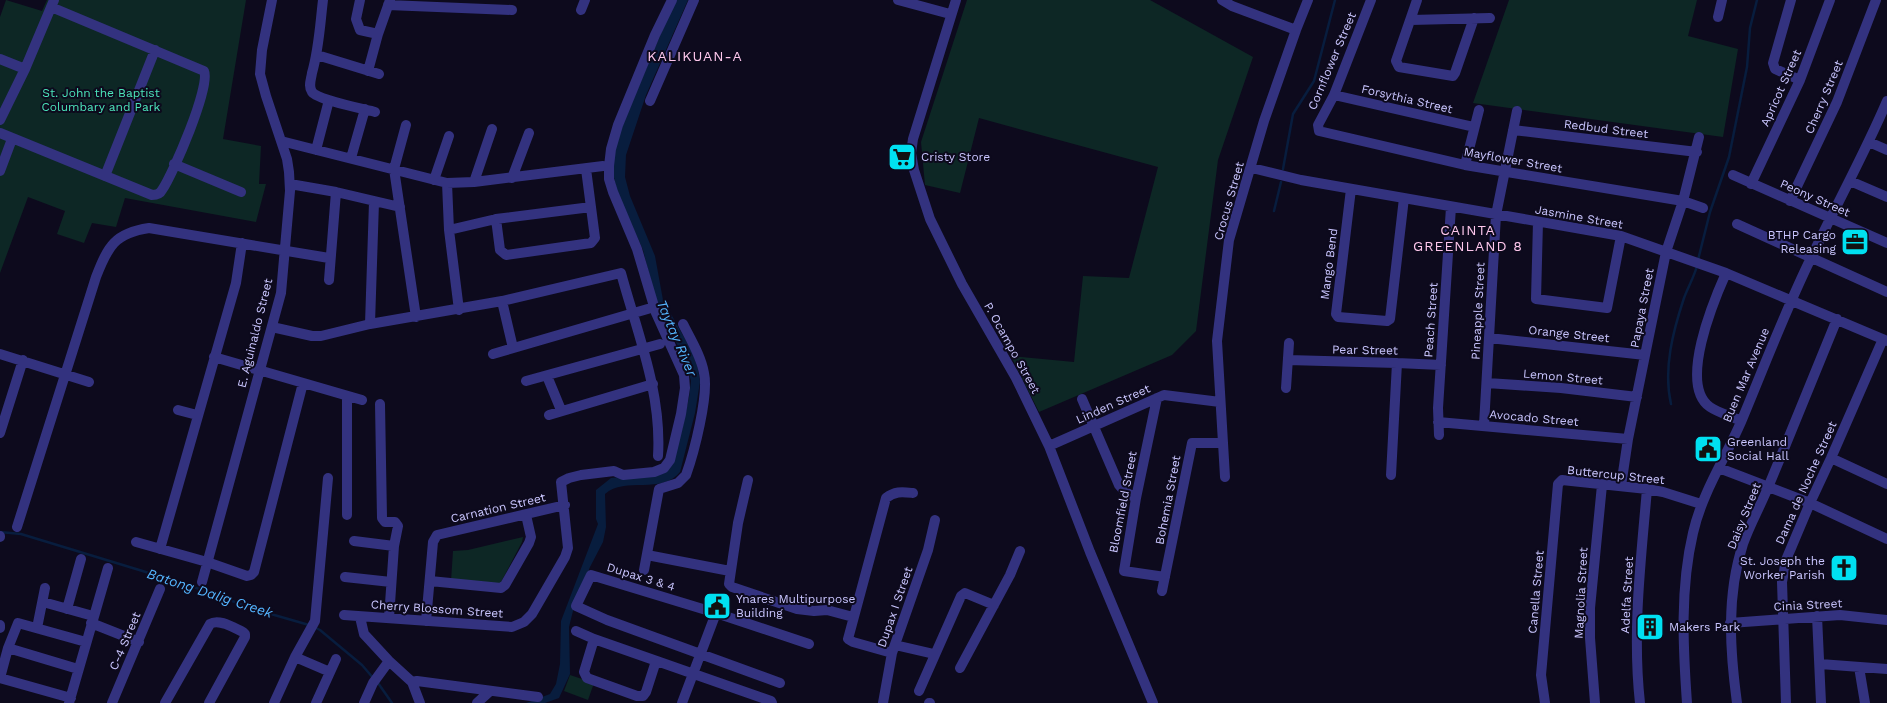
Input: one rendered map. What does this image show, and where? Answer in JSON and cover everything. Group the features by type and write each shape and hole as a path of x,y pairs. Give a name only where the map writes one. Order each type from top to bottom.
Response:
{"street":[{"name":"E. Aguinaldo Street","path":"202,582 281,293 290,184 287,159 260,74 262,50 272,0"},
{"path":"323,0 318,55 309,84 312,92 316,95 370,110 351,158"},
{"path":"360,0 356,19 360,30 378,34"},
{"name":"Cherry Blossom Street","path":"344,615 512,627 524,622 532,614 565,557 568,548 562,482 581,475 614,471 623,475 654,472 664,468 670,460 681,414 685,388 684,375 656,313 637,250 609,180 609,166 611,149 618,125 655,35 672,0"},
{"path":"650,101 694,0"},
{"path":"898,0 950,14"},
{"name":"P. Ocampo Street","path":"956,0 950,14 913,139 911,153 914,170 930,219 962,284 1016,378 1049,446 1090,552 1153,703"},
{"path":"1222,0 1232,6 1296,30"},
{"name":"Crocus Street","path":"1225,477 1217,341 1229,240 1252,168 1264,121 1308,0"},
{"name":"Cornflower Street","path":"1319,131 1318,125 1334,95 1371,0"},
{"path":"1417,0 1396,61 1399,67 1453,76 1456,73 1474,18"},
{"path":"1718,17 1722,0"},
{"path":"1791,0 1772,63 1775,69 1800,80"},
{"name":"Apricot Street","path":"1751,184 1800,80 1830,0"},
{"name":"Cherry Street","path":"1790,201 1837,102 1876,0"},
{"path":"368,71 389,2 512,10"},
{"path":"0,120 25,69 53,4 193,65 204,71 206,76 197,110 161,192 157,195 152,195 0,133"},
{"path":"1411,20 1490,18"},
{"path":"105,176 155,50"},
{"path":"318,55 379,74"},
{"path":"0,59 25,69"},
{"name":"Forsythia Street","path":"1334,95 1474,127"},
{"path":"316,150 329,100"},
{"name":"Buen Mar Avenue","path":"1687,703 1683,641 1684,616 1688,562 1701,504 1741,421 1810,258 1870,142 1887,101"},
{"path":"1465,165 1479,110"},
{"name":"Pineapple Street","path":"1484,425 1496,215 1517,111"},
{"path":"406,124 394,169 416,317"},
{"path":"474,182 492,129"},
{"name":"Redbud Street","path":"1513,130 1697,152"},
{"name":"Mayflower Street","path":"1319,131 1465,165 1683,201 1703,208"},
{"path":"512,178 529,133"},
{"path":"434,180 449,136"},
{"name":"Papaya Street","path":"1621,486 1628,439 1666,252 1683,201 1697,152 1699,138"},
{"path":"0,171 12,139"},
{"path":"281,141 447,183 512,178 604,166"},
{"path":"1870,142 1887,150"},
{"path":"174,164 241,192"},
{"name":"Jasmine Street","path":"1252,168 1301,180 1621,236 1726,273 1885,340"},
{"path":"496,220 500,250 506,254 591,244 595,238 586,169"},
{"name":"Peony Street","path":"1733,175 1887,243"},
{"path":"1850,181 1887,197"},
{"path":"447,183 449,230 459,310"},
{"path":"290,184 336,192 400,207"},
{"name":"Mango Bend","path":"1351,189 1336,314 1338,317 1387,321 1390,319 1404,198"},
{"path":"328,280 336,192"},
{"path":"370,324 374,202"},
{"path":"449,230 496,220 591,206"},
{"name":"Peach Street","path":"1439,435 1441,365 1451,207"},
{"path":"1538,222 1536,299 1607,308 1621,236"},
{"path":"1737,224 1887,292"},
{"path":"16,527 102,263 114,242 124,234 149,228 329,258"},
{"path":"160,549 236,283 242,243"},
{"path":"272,327 312,336 370,324 459,310 621,273 653,384 658,419 658,456"},
{"path":"1726,273 1708,315 1697,364 1697,380 1701,396 1709,406 1741,421"},
{"path":"502,301 513,348"},
{"path":"494,354 651,308"},
{"name":"Daisy Street","path":"1737,703 1731,654 1730,622 1736,576 1743,545 1837,319"},
{"path":"644,570 659,489 678,483 686,475 702,407 705,375 696,349 683,324"},
{"name":"Orange Street","path":"1489,338 1645,355"},
{"name":"Dama de Noche Street","path":"1786,703 1782,582 1786,560 1810,503 1885,340"},
{"path":"526,381 660,344"},
{"path":"1286,388 1289,344"},
{"path":"0,354 89,382"},
{"path":"214,357 362,400"},
{"path":"0,433 23,360"},
{"name":"Pear Street","path":"1288,360 1397,362 1441,365"},
{"path":"1391,475 1397,362"},
{"path":"547,376 561,410"},
{"path":"136,542 207,562 247,576 251,575 254,572 303,383"},
{"name":"Lemon Street","path":"1487,383 1562,388 1637,397"},
{"path":"549,415 653,384"},
{"name":"Linden Street","path":"1049,446 1164,395 1220,402"},
{"path":"347,396 347,515"},
{"name":"Bloomfield Street","path":"1157,398 1136,498 1124,571 1165,577"},
{"path":"1082,399 1119,485 1125,492 1136,498"},
{"path":"380,404 382,518 385,522 395,522 397,524 389,618"},
{"path":"178,410 197,415"},
{"name":"Avocado Street","path":"1438,422 1628,439"},
{"name":"Bohemia Street","path":"1162,591 1192,443 1222,443"},
{"path":"1831,458 1887,484"},
{"path":"1719,468 1810,503 1887,539"},
{"path":"274,703 295,657 315,621 328,478"},
{"path":"748,480 729,584 732,587 797,609 827,610 853,617"},
{"name":"Buttercup Street","path":"1558,484 1562,480 1647,489 1664,492 1701,504"},
{"name":"Canella Street","path":"1545,703 1541,676 1558,484"},
{"name":"Magnolia Street","path":"1595,703 1590,638 1590,608 1602,484"},
{"name":"Adelfa Street","path":"1640,703 1637,670 1637,602 1647,489"},
{"path":"913,493 900,491 886,498 848,639 853,642 893,649 934,654"},
{"name":"Carnation Street","path":"430,581 433,542 437,535 565,505"},
{"path":"426,621 430,581 501,588 505,585 531,537 526,515"},
{"name":"Dupax I Street","path":"883,703 893,649 928,550 934,520"},
{"path":"354,541 394,546"},
{"path":"960,668 994,605 1020,551"},
{"path":"647,555 730,571"},
{"path":"67,609 81,559"},
{"path":"86,642 18,623 8,648 0,678 70,700 108,568"},
{"name":"Dupax 3 & 4","path":"780,683 607,620 576,606 591,575 809,644"},
{"path":"345,577 391,582"},
{"path":"37,628 45,588"},
{"name":"C-4 Street","path":"112,703 160,589"},
{"path":"919,691 961,596 965,593 994,605"},
{"path":"43,602 67,609 138,642"},
{"path":"683,703 716,613"},
{"name":"Cinia Street","path":"1730,622 1840,615 1887,620"},
{"path":"1817,616 1821,703"},
{"path":"360,617 364,634 388,661 412,682 420,703"},
{"path":"165,703 210,624 218,622 246,636 209,703"},
{"path":"576,631 772,701 772,703"},
{"path":"594,639 584,672 587,678 637,696 643,696 646,692 656,661"},
{"path":"8,648 78,669"},
{"path":"295,657 330,672"},
{"path":"316,703 336,659"},
{"path":"364,703 375,680 388,661"},
{"path":"1820,664 1887,669"},
{"path":"1860,666 1865,703"},
{"path":"412,682 417,681 538,697"},
{"path":"477,703 489,692"}],"green space":[{"name":"St. John the Baptist Columbary and Park","path":"6,0 42,11 47,0 246,0 223,139 261,146 259,184 266,184 256,222 125,198 116,227 92,223 84,243 57,234 65,211 28,197 0,273 0,17"},
{"path":"967,0 1150,0 1253,57 1218,160 1196,331 1172,355 1039,412 1011,356 1074,362 1083,276 1129,278 1158,167 979,118 960,193 925,185 921,142"},
{"path":"1509,0 1697,0 1688,36 1738,49 1723,137 1473,103"},
{"path":"523,537 500,584 451,581 453,551 468,550"},
{"path":"570,675 594,683 588,700 564,691"}],"water":[{"name":"Taytay River","path":"675,0 688,0 646,95 626,155 625,177 630,196 655,256 663,300 693,353 698,369 700,382 695,413 680,472 664,483 623,486 605,494 606,527 603,542 590,567 574,607 569,627 570,674 559,698 545,703 526,703 550,694 556,684 560,664 561,621 598,524 596,519 596,490 611,478 645,474 673,460 689,397 691,381 685,359 658,309 643,250 617,191 612,169 616,141"}],"waterway":[{"path":"1283,169 1293,114 1314,81 1335,0"},
{"path":"1698,260 1710,212 1729,157 1747,67 1750,28 1757,0"},
{"path":"1274,211 1281,182"},
{"path":"1671,404 1668,377 1670,350 1684,298 1697,266"},
{"name":"Batong Dalig Creek","path":"0,532 21,534 188,585 257,610 309,625"},
{"name":"Batong Dalig Creek","path":"314,627 362,665 374,679"},
{"name":"Batong Dalig Creek","path":"378,683 392,703"}],"place":[{"name":"Cristy Store","path":"902,157"},
{"name":"BTHP Cargo Releasing","path":"1855,242"},
{"name":"Greenland Social Hall","path":"1708,449"},
{"name":"St. Joseph the Worker Parish","path":"1844,568"},
{"name":"Ynares Multipurpose Building","path":"717,606"},
{"name":"Makers Park","path":"1650,627"}],"district":[{"name":"KALIKUAN-A","path":"695,56"},
{"name":"CAINTA GREENLAND 8","path":"1468,238"}]}
